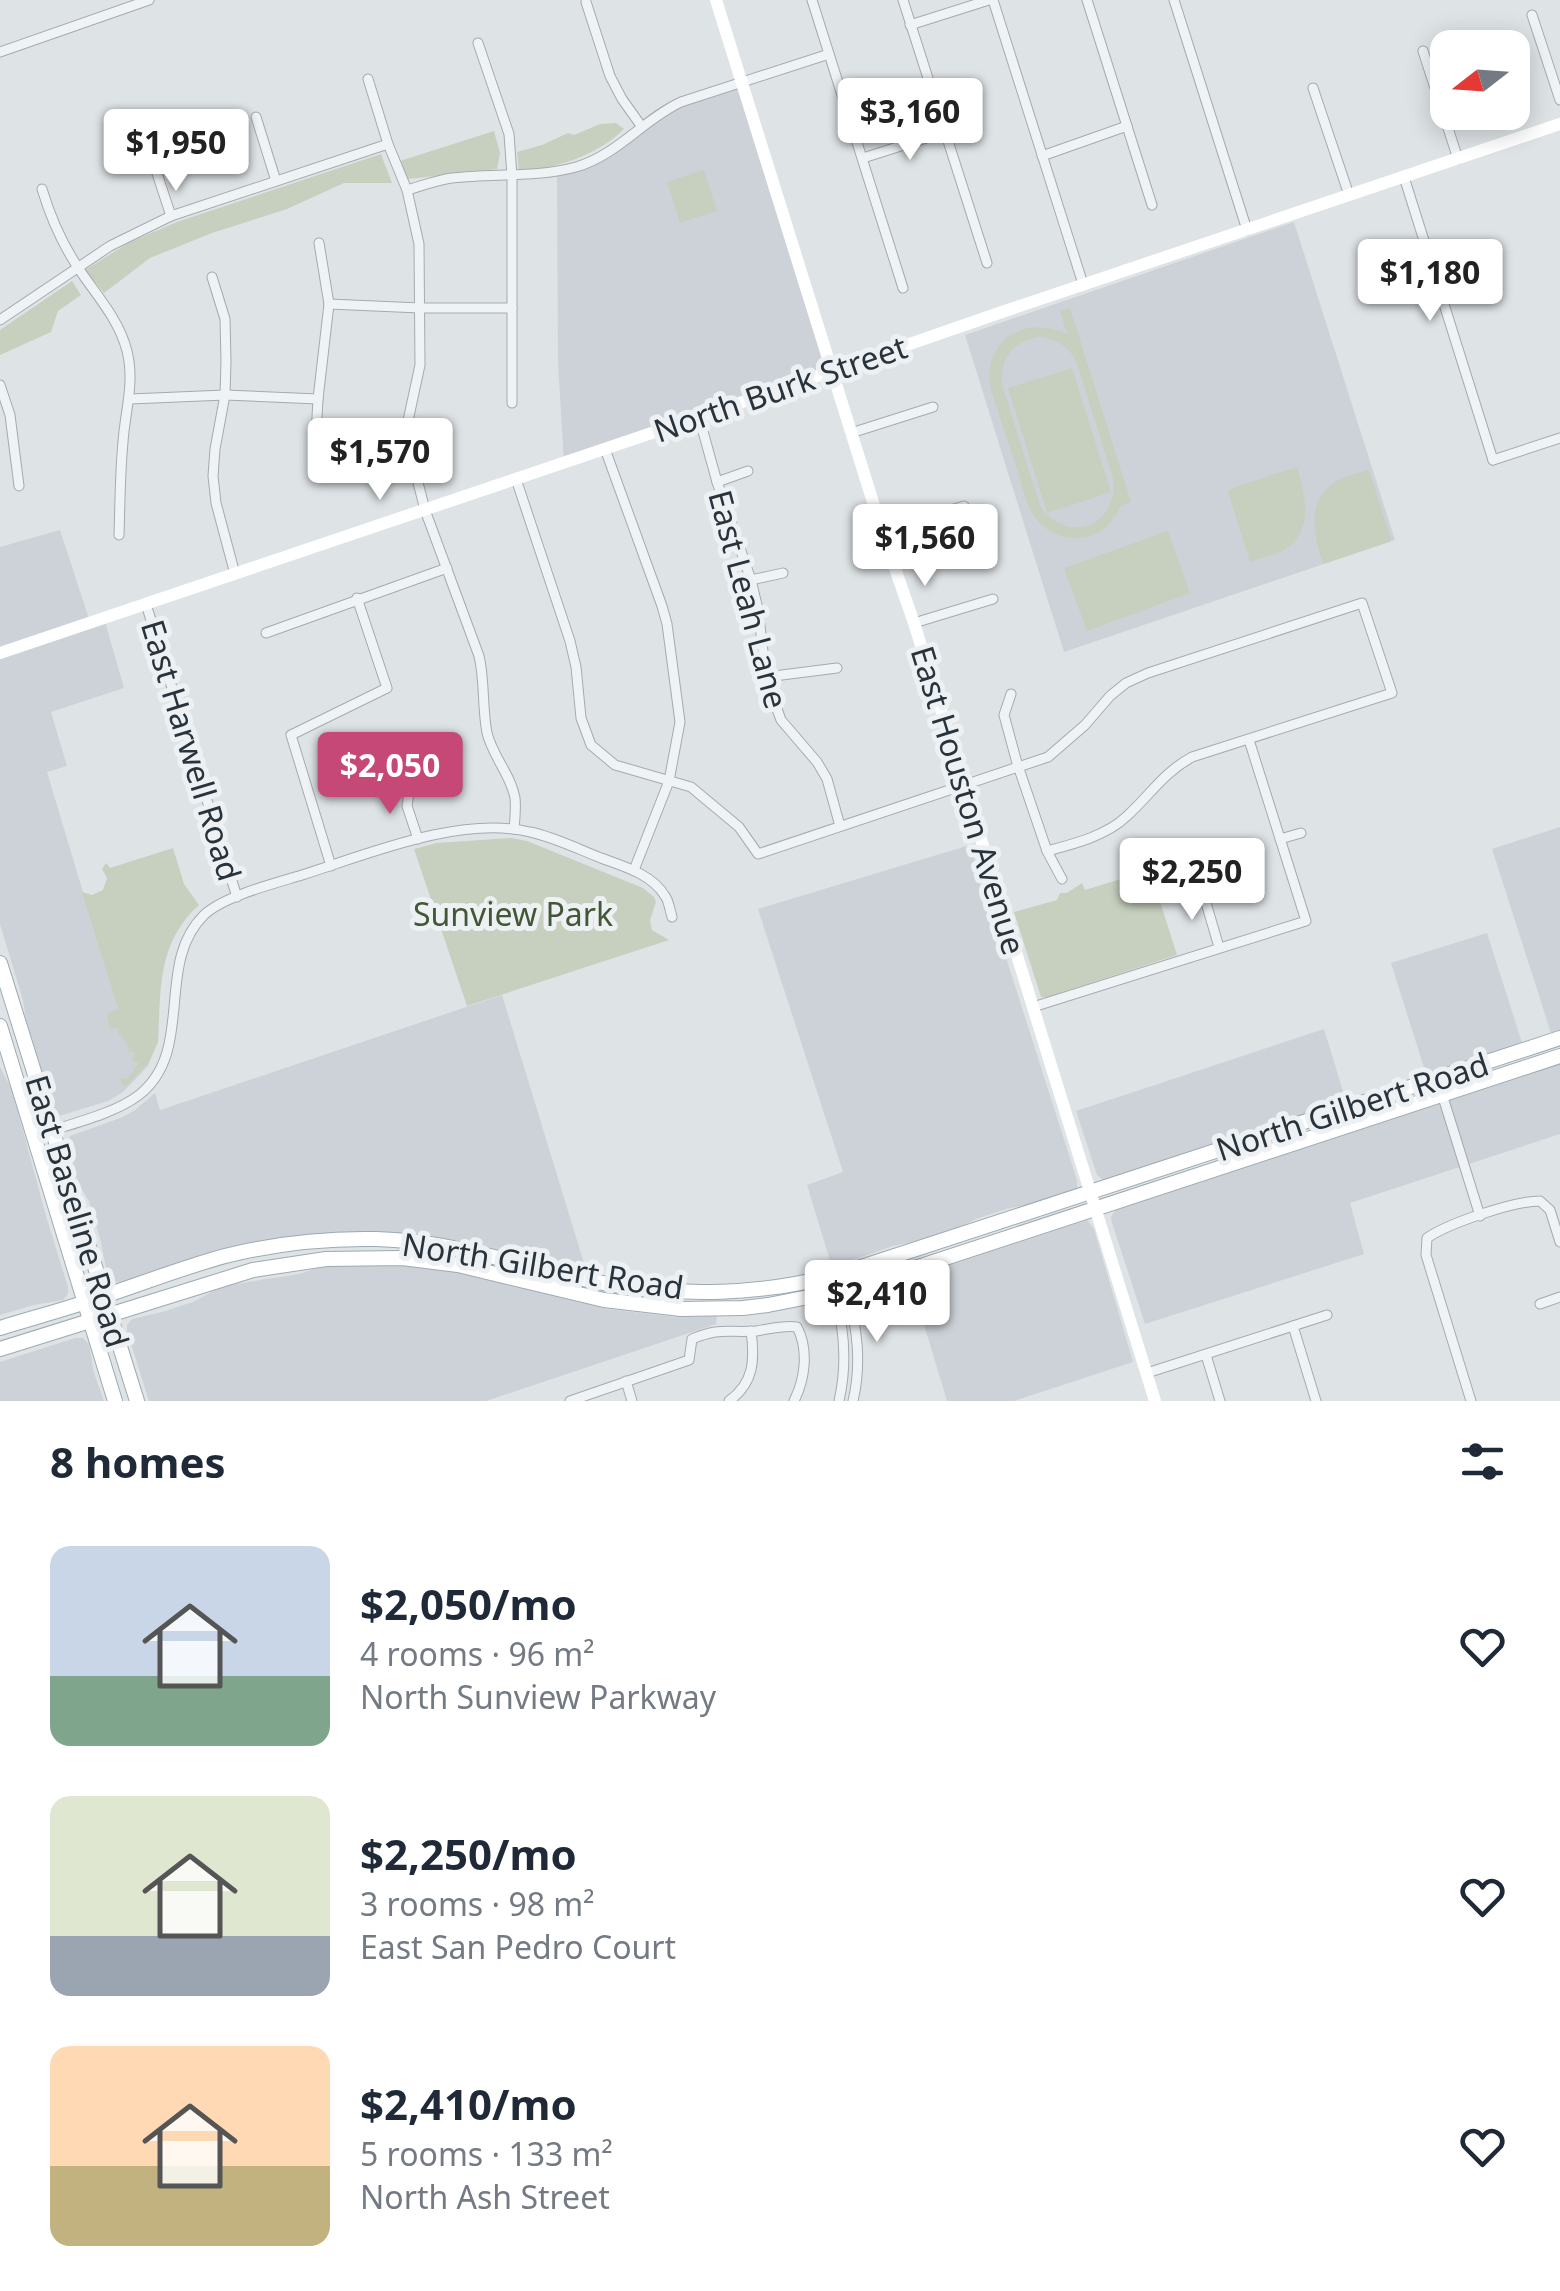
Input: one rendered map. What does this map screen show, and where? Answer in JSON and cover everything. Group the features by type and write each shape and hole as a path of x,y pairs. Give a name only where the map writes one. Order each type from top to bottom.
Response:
{"main road":[{"name":"East Baseline Road","path":"0,964 53,1129 101,1319 116,1401"},
{"name":"East Baseline Road","path":"0,1026 34,1136 101,1319 138,1401"},
{"name":"North Gilbert Road","path":"0,1349 253,1270 307,1260 380,1257 434,1262 655,1308 744,1308 841,1292 1346,1109 1560,1038"},
{"name":"North Gilbert Road","path":"0,1328 227,1256 306,1242 374,1239 429,1244 634,1288 694,1291 791,1284 1351,1124 1560,1056"},
{"path":"1346,1109 1351,1124"},
{"path":"306,1242 307,1260"}],"street":[{"path":"112,0 116,12"},
{"path":"0,52 149,0"},
{"name":"East Houston Avenue","path":"716,0 1155,1401"},
{"path":"812,0 903,288"},
{"path":"902,0 987,263"},
{"path":"910,25 991,0 1083,284"},
{"path":"1087,0 1152,205"},
{"path":"1174,0 1247,230"},
{"path":"586,2 610,76 642,126"},
{"path":"1532,16 1560,100"},
{"path":"478,43 509,134 512,403"},
{"path":"1423,51 1458,159"},
{"path":"407,190 450,178 512,176 577,167 605,153 662,110 829,54"},
{"path":"368,79 407,190 420,244 420,365 406,430 425,510 484,676 485,723 491,749 516,801 514,829"},
{"path":"1313,88 1348,196"},
{"path":"256,117 276,181"},
{"name":"North Burk Street","path":"0,653 1560,124"},
{"path":"1042,156 1126,126"},
{"path":"863,158 945,132"},
{"path":"0,320 110,246 171,216 388,144"},
{"path":"150,152 171,216"},
{"path":"1404,177 1493,460"},
{"path":"42,189 52,223 78,269 117,324 127,349 130,399 123,440 119,534"},
{"path":"314,470 329,304 319,242"},
{"path":"212,276 225,319 225,395 213,476 235,574"},
{"path":"329,304 512,308"},
{"path":"0,385 10,414 19,486"},
{"path":"130,399 225,395 318,399"},
{"path":"851,432 933,407"},
{"name":"East Leah Lane","path":"699,417 751,580 766,676 782,720 827,779 840,826"},
{"path":"1486,471 1493,460 1560,438"},
{"path":"605,449 666,624 680,722 669,781 634,870"},
{"path":"717,482 748,471"},
{"path":"516,479 570,641 580,718 590,745 614,765 691,787 738,827 758,854 1048,757 1086,725 1110,696 1148,672 1362,603 1392,693 1192,757 1161,778 1125,818 1088,838 1047,851"},
{"path":"882,530 964,506"},
{"path":"266,633 447,568"},
{"path":"751,580 783,572"},
{"path":"331,866 291,734 387,688 358,598"},
{"path":"914,624 993,599"},
{"name":"East Harwell Road","path":"146,604 237,897"},
{"path":"766,676 837,668"},
{"path":"1010,694 1004,715 1018,767 1047,851 1062,879"},
{"path":"1033,1008 1306,921 1249,740"},
{"path":"410,792 407,806 418,839"},
{"path":"34,1136 124,1104 151,1083 162,1068 172,1037 178,966 188,937 206,913 237,897 418,839 497,828 532,832 634,870 666,896 672,917"},
{"path":"1280,838 1301,833"},
{"path":"1201,886 1220,947"},
{"path":"1437,1078 1480,1216"},
{"path":"1471,1401 1426,1254 1427,1238 1480,1216 1527,1201 1540,1201 1550,1210 1560,1242"},
{"path":"839,1401 845,1365 841,1292"},
{"path":"841,1292 854,1319 858,1350 853,1401"},
{"path":"1540,1304 1560,1297"},
{"path":"1147,1374 1327,1315"},
{"path":"570,1401 689,1360 692,1339 707,1332 790,1326 796,1327 801,1335 804,1356 803,1383 794,1401"},
{"path":"1294,1326 1316,1401"},
{"path":"729,1401 740,1394 752,1374 750,1331"},
{"path":"1206,1355 1220,1401"},
{"path":"626,1381 632,1401"}],"shaded area":[{"path":"741,82 831,370 564,463 558,363 557,170 605,153 663,110"},
{"path":"1294,222 1395,540 1064,652 965,335"},
{"path":"60,530 90,622 104,618 124,688 51,712 67,766 47,772 118,1009 139,1062 147,1067 123,1092 108,1101 59,1116 26,1020 0,924 0,547"},
{"path":"1560,827 1560,1031 1551,1033 1492,849"},
{"path":"970,845 1077,1188 832,1267 807,1185 843,1172 758,909"},
{"path":"1487,933 1522,1043 1426,1074 1391,963"},
{"path":"502,995 587,1273 476,1244 372,1232 265,1241 122,1282 108,1278 89,1201 79,1185 66,1145 70,1136 123,1117 155,1093 160,1110"},
{"path":"1324,1029 1346,1101 1108,1179 1097,1175 1076,1111"},
{"path":"1560,1064 1560,1134 1350,1203 1364,1254 1145,1324 1112,1223 1116,1209"},
{"path":"0,1067 12,1090 68,1294 63,1300 0,1315"},
{"path":"1087,1220 1094,1229 1133,1362 1014,1401 947,1401 910,1278"},
{"path":"400,1265 450,1270 607,1309 676,1317 717,1316 716,1324 486,1401 149,1401 127,1331 132,1319 193,1302 223,1286 299,1274 323,1266"},
{"path":"83,1338 89,1344 104,1401 0,1401 0,1362"}],"green space":[{"path":"616,123 624,129 588,154 562,164 519,172 517,152 568,133 574,135 600,124"},
{"path":"494,131 500,153 497,169 408,179 400,161"},
{"path":"381,154 392,183 344,183 287,209 212,233 150,258 104,293 85,270 130,242 177,222"},
{"path":"704,170 717,211 680,223 667,182"},
{"path":"72,281 81,295 58,311 51,332 0,355 0,330"},
{"path":"1070,308 1131,502 1121,506 1100,531 1081,538 1054,533 1031,511 991,390 990,373 999,345 1021,330 1036,327 1067,334 1060,311","holes":["1040,337 1066,347 1076,361 1113,478 1113,494 1101,518 1078,527 1065,526 1041,508 1003,388 1003,369 1009,354 1022,343"]},
{"path":"1072,368 1111,492 1047,513 1008,388"},
{"path":"1297,467 1305,503 1299,536 1280,552 1250,562 1228,492"},
{"path":"1369,470 1391,539 1323,564 1315,529 1320,496 1339,480"},
{"path":"1168,531 1190,593 1087,631 1064,568"},
{"name":"Sunview Park","path":"511,838 643,888 656,902 650,920 652,930 669,940 467,1006 414,849 437,843"},
{"path":"173,848 184,884 199,905 185,920 168,951 161,985 158,1042 147,1067 125,1087 118,1078 127,1079 139,1063 132,1060 135,1054 131,1051 125,1055 130,1049 119,1036 118,1028 110,1031 107,1014 118,1009 82,892 92,895 103,890 107,878 102,869 106,863 110,868"},
{"path":"1150,870 1177,955 1041,997 1014,912 1057,900 1060,893 1082,883 1085,890"}]}
